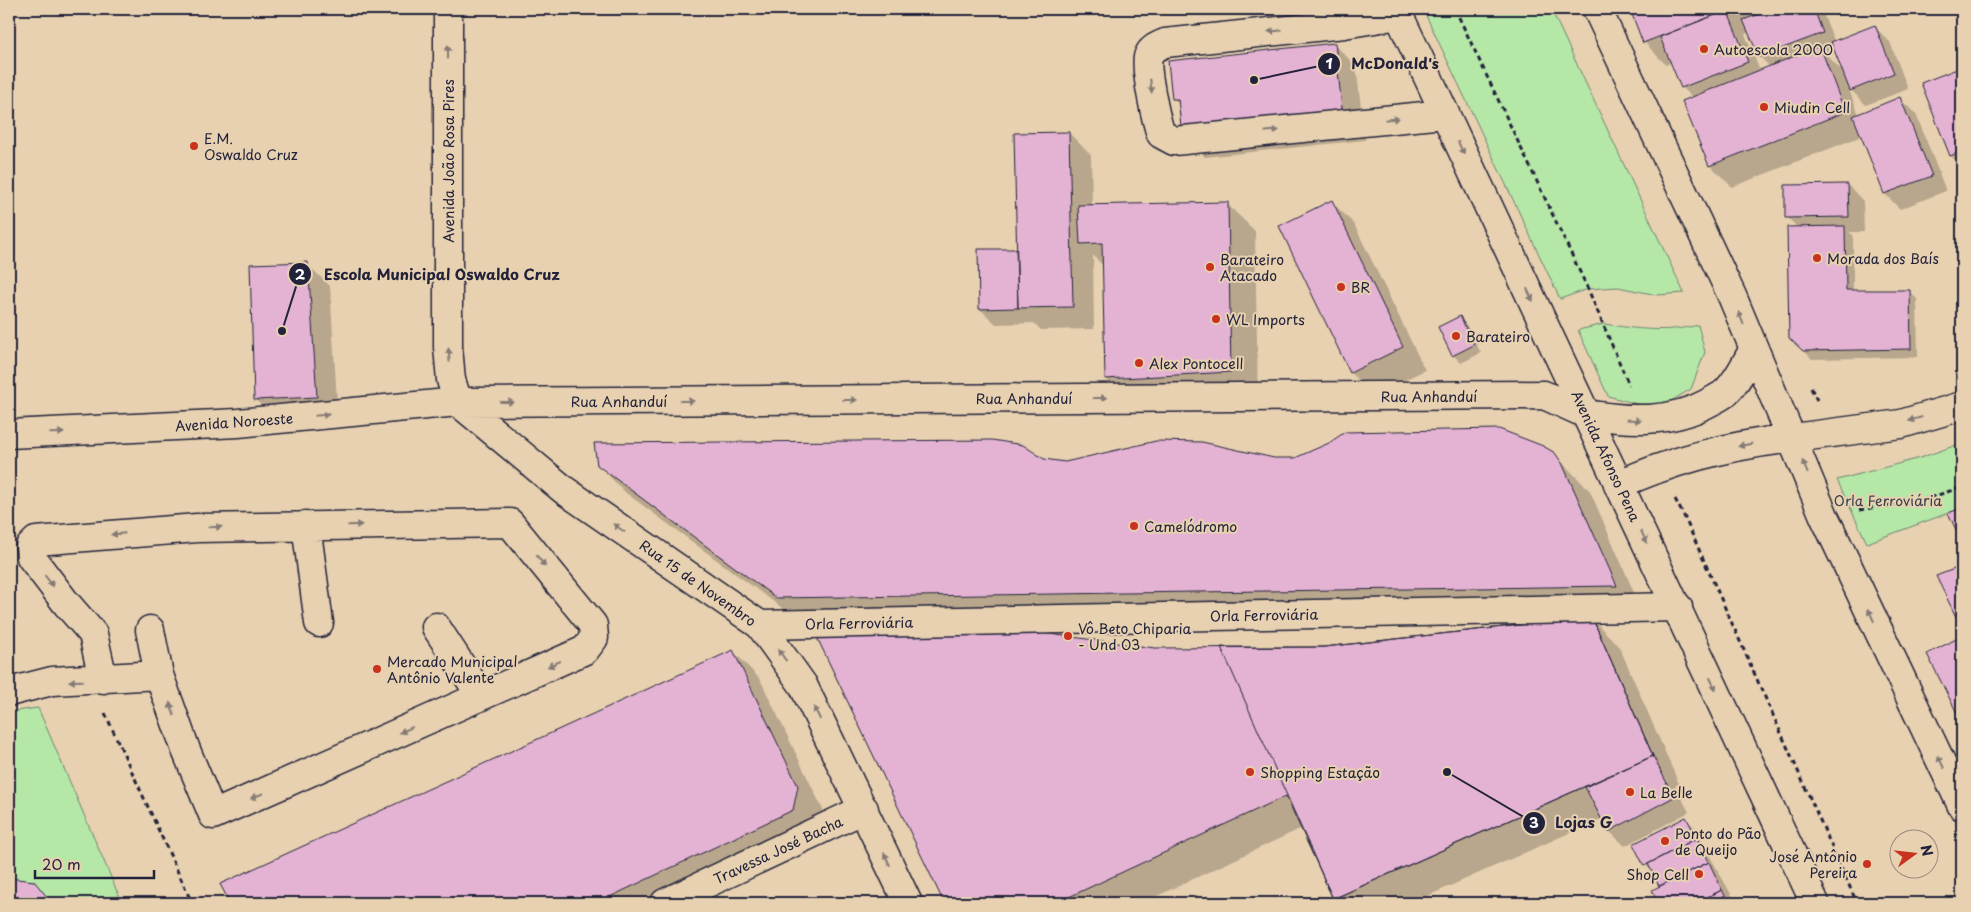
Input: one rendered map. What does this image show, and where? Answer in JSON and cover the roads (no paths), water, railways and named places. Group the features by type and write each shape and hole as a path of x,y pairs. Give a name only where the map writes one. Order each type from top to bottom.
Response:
{"street":[{"name":"Avenida João Rosa Pires","path":"448,9 448,347 451,380 458,402"},
{"path":"1597,9 1732,296 1824,516 1962,806"},
{"path":"1398,12 1344,24 1165,43 1154,48 1148,57 1154,116 1161,134 1174,141 1444,114"},
{"name":"Avenida Afonso Pena","path":"1398,12 1444,114 1618,485 1678,607 1815,903"},
{"name":"Rua Anhanduí","path":"458,402 1544,395 1586,414 1643,421 1674,417 1701,407 1725,394 1738,377 1753,350"},
{"name":"Avenida Noroeste","path":"9,434 238,423 458,402"},
{"name":"Rua 15 de Novembro","path":"458,402 564,490 760,625 803,684 908,903"},
{"path":"1618,485 1656,467 1714,451 1754,442 1901,424 1962,406"},
{"path":"97,680 93,634 66,603 31,557 30,547 36,541 167,529 306,525 510,523 593,625 594,638 585,650 213,815 186,750 160,675 150,630"},
{"path":"306,525 318,624"},
{"name":"Orla Ferroviária","path":"760,625 1678,607"},
{"path":"436,627 481,696"},
{"path":"9,692 52,681 160,675"},
{"name":"Travessa José Bacha","path":"665,903 864,809"}],"place":[{"name":"Autoescola 2000","path":"1704,49"},
{"name":"McDonald's","path":"1254,80"},
{"name":"Miudin Cell","path":"1764,107"},
{"name":"E.M. Oswaldo Cruz","path":"194,146"},
{"name":"Morada dos Baís","path":"1817,258"},
{"name":"Barateiro Atacado","path":"1210,267"},
{"name":"BR","path":"1341,287"},
{"name":"WL Imports","path":"1216,319"},
{"name":"Escola Municipal Oswaldo Cruz","path":"282,331"},
{"name":"Barateiro","path":"1456,336"},
{"name":"Alex Pontocell","path":"1139,363"},
{"name":"Camelódromo","path":"1134,526"},
{"name":"Vô Beto Chiparia - Und 03","path":"1068,636"},
{"name":"Mercado Municipal Antônio Valente","path":"377,669"},
{"name":"Shopping Estação","path":"1250,772"},
{"name":"Lojas G","path":"1447,772"},
{"name":"La Belle","path":"1630,792"},
{"name":"Ponto do Pão de Queijo","path":"1665,841"},
{"name":"José Antônio Pereira","path":"1867,864"},
{"name":"Shop Cell","path":"1699,874"}]}
